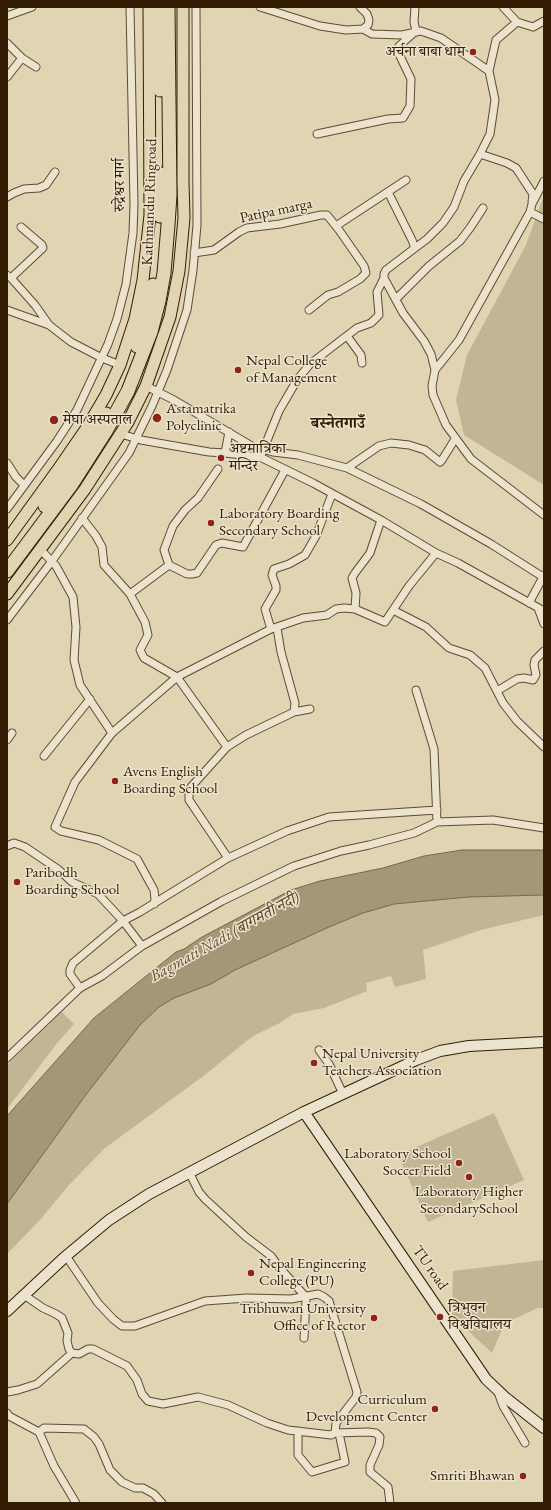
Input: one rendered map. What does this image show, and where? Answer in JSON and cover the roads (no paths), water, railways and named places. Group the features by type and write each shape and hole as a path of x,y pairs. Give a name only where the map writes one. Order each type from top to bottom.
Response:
{"highway":[{"name":"Kathmandu Ringroad","path":"7,557 66,476 105,416 125,376 139,342 156,270 160,215 159,7"},
{"name":"Kathmandu Ringroad","path":"7,572 72,484 106,431 130,385 151,332 164,273 170,195 168,7"}],"main road":[{"path":"9,535 72,451 106,395 120,366 135,319 142,286 150,215 149,7"},
{"path":"7,594 81,495 121,434 146,386 170,317 182,248 184,218 182,182 183,7"},
{"path":"7,1311 66,1256 109,1220 149,1194 304,1112 416,1060 440,1051 469,1046 544,1042"},
{"name":"TU road","path":"304,1112 486,1380 544,1428"}],"street":[{"path":"7,16 32,7"},
{"name":"रुद्रेश्वर मार्ग","path":"7,509 57,441 77,410 102,358 117,319 128,270 133,233 134,204 130,7"},
{"path":"7,620 52,561 129,453 167,370 187,310 193,270 198,199 196,7"},
{"path":"260,7 320,26 346,30 363,29 368,26 369,20 367,14 360,7"},
{"path":"415,7 414,22 416,31"},
{"path":"503,7 517,22 533,27 544,21"},
{"path":"262,453 279,411 297,380 310,364 357,328 371,323 379,315 377,292 386,270 427,240 443,223 454,207 468,173 490,134 495,100 489,71 496,40 517,22"},
{"path":"363,29 372,34 402,35 421,30 441,38 489,71"},
{"path":"317,134 388,119 403,118 410,106 411,79 400,54 399,46 416,31"},
{"path":"7,43 22,58 36,67"},
{"path":"7,77 22,58"},
{"path":"435,370 459,340 530,212 532,204 533,194 516,168 507,163 480,154"},
{"path":"7,197 24,189 39,188 46,185 55,172"},
{"path":"336,226 406,180"},
{"path":"532,204 544,181"},
{"path":"388,192 415,248"},
{"path":"396,300 429,266 460,241 482,208"},
{"path":"530,212 544,219"},
{"name":"Patipa marga","path":"194,253 214,250 239,232 262,225 280,224 327,215 364,266 366,273 360,279 338,292 328,295 309,310"},
{"path":"21,228 42,245 43,248 9,277 35,304 49,325"},
{"path":"384,278 403,313 424,341 431,354 435,370 432,386 433,395 446,425 455,439 471,459 479,466 544,515"},
{"path":"7,310 49,325 71,342 120,366"},
{"path":"347,336 358,350 362,363"},
{"path":"146,386 158,391 229,432 285,470 382,520 436,553 458,563 541,609 544,624"},
{"path":"225,453 229,432"},
{"path":"121,434 209,452 273,452 298,455 347,468 421,504 544,576 529,603"},
{"path":"347,468 356,460 379,446 391,443 409,445 425,450 440,462 455,439"},
{"path":"7,463 16,477 24,485"},
{"path":"218,469 198,498 185,510 173,526 164,550 169,565 187,574 197,573 216,545 222,543 243,547 285,470"},
{"path":"294,712 295,703 281,652 274,628 265,609 276,590 272,575 274,570 289,564 305,554 316,536 332,494"},
{"path":"82,518 96,536 102,547 104,565 130,594 145,622 148,635 140,650 144,658 148,662 177,676 227,747"},
{"path":"355,609 356,593 352,578 370,553 382,520"},
{"path":"40,550 56,566 73,596 76,627 74,660 80,685 112,733"},
{"path":"154,904 154,890 137,858 99,840 61,831 55,827 75,782 112,733 177,676 274,628 303,618 326,615 336,609 355,609 385,622 409,586 436,553"},
{"path":"130,594 169,565"},
{"path":"393,610 426,627 449,648 470,655 485,668 503,703 517,721 544,747"},
{"path":"497,691 518,679 524,678 533,680 536,676 535,660 544,651"},
{"path":"416,690 434,749 437,822"},
{"path":"44,756 90,699"},
{"path":"228,858 190,800 189,793 191,787 227,747 246,735 294,712 310,709"},
{"path":"7,740 12,734"},
{"path":"80,988 70,974 73,964 122,921 154,904 228,858 286,830 329,818 437,810"},
{"path":"7,1058 80,988 102,976 142,946 222,901 294,866 341,851 414,833 437,822 493,820 544,828"},
{"path":"7,846 14,843 35,853 59,870 72,882 98,894 142,946"},
{"path":"319,1050 329,1064 344,1094"},
{"path":"189,1172 199,1192 205,1199 246,1237 271,1256 305,1296 304,1338"},
{"path":"66,1256 98,1303 122,1326 134,1326 205,1301 247,1298 291,1299 318,1294 324,1296 329,1301 357,1392 356,1397 336,1423 337,1433 345,1462 312,1472 298,1455 298,1432"},
{"path":"24,1295 43,1308 62,1318 68,1333 67,1341 69,1349 72,1353"},
{"path":"7,1392 37,1384 72,1353 80,1354 88,1349 93,1349 127,1366 137,1380 142,1394 148,1401 163,1404 198,1397 228,1405 267,1423 298,1432 331,1435 337,1433 376,1433 380,1437 379,1445 370,1465 370,1472 388,1487 387,1502"},
{"path":"497,1390 503,1406 525,1443"},
{"path":"7,1413 9,1416 39,1432 54,1466 76,1503"},
{"path":"39,1432 44,1428 84,1429 94,1437 99,1444 110,1470 122,1482 135,1488 143,1488 154,1494 162,1503"}],"water":[{"name":"Bagmati Nadi (बागमती नदी)","path":"462,850 544,850 544,895 469,897 394,904 363,913 329,927 235,970 211,984 174,998 159,1007 140,1025 85,1096 7,1204 7,1116 94,1018 176,952 291,890 320,881 383,868 424,856"}],"place":[{"name":"अर्चना बाबा धाम","path":"473,52"},
{"name":"Nepal College of Management","path":"238,370"},
{"name":"Astamatrika Polyclinic","path":"157,418"},
{"name":"मेघा अस्पताल","path":"54,420"},
{"name":"अष्टमात्रिका मन्दिर","path":"221,458"},
{"name":"Laboratory Boarding Secondary School","path":"211,523"},
{"name":"Avens English Boarding School","path":"115,781"},
{"name":"Paribodh Boarding School","path":"17,882"},
{"name":"Nepal University Teachers Association","path":"314,1063"},
{"name":"Laboratory School Soccer Field","path":"459,1163"},
{"name":"Laboratory Higher SecondarySchool","path":"469,1177"},
{"name":"Nepal Engineering College (PU)","path":"251,1273"},
{"name":"त्रिभुवन विश्वविद्यालय","path":"440,1317"},
{"name":"Tribhuwan University Office of Rector","path":"374,1318"},
{"name":"Curriculum Development Center","path":"435,1409"},
{"name":"Smriti Bhawan","path":"523,1476"}],"district":[{"name":"बस्नेतगाउँ","path":"338,424"}]}
